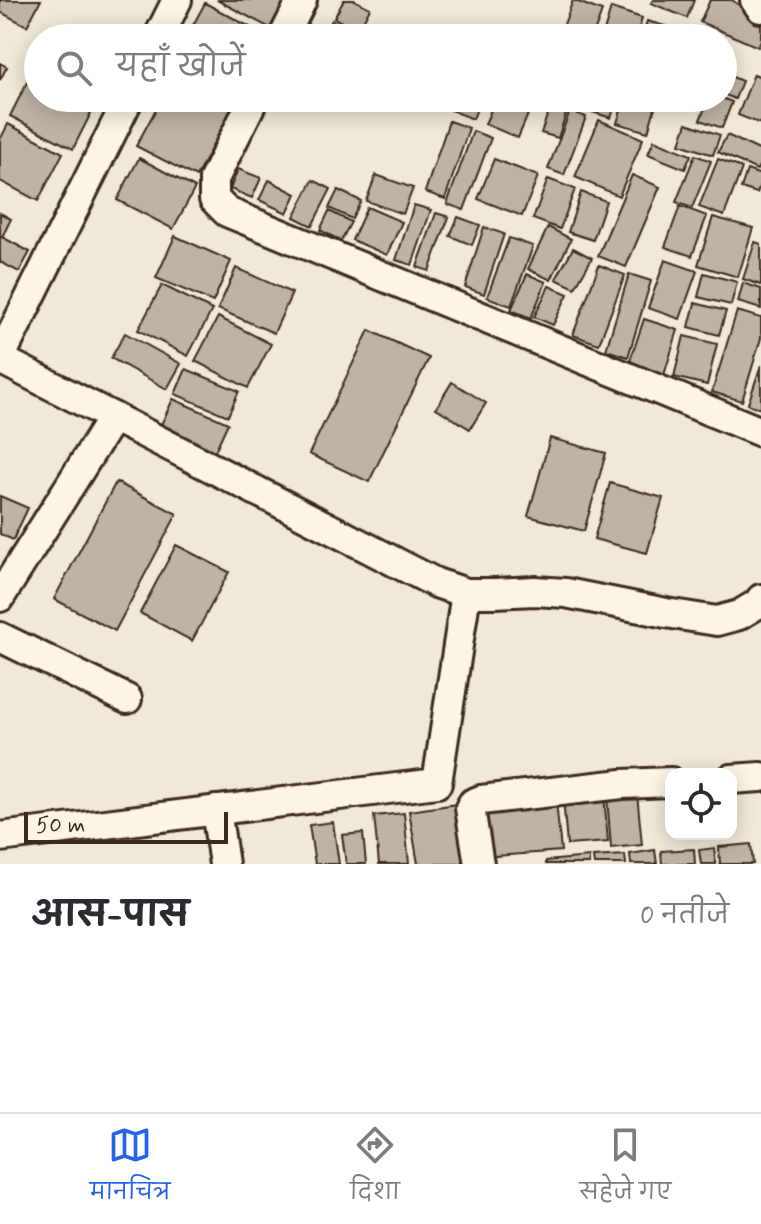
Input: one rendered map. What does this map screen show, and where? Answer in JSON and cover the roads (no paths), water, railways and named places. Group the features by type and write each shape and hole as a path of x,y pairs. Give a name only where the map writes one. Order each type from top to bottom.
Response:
{"street":[{"path":"165,24 177,0"},
{"path":"290,24 302,0"},
{"path":"755,0 761,8"},
{"path":"122,112 0,358 436,583 466,593 566,593 717,621 739,615 761,599"},
{"path":"247,112 214,179 214,199 227,212 761,432"},
{"path":"0,597 113,417"},
{"path":"0,837 437,783 466,593"},
{"path":"0,637 127,699"},
{"path":"737,779 761,777"},
{"path":"479,864 470,808 473,803 622,784 665,782"},
{"path":"216,810 224,864"}]}
